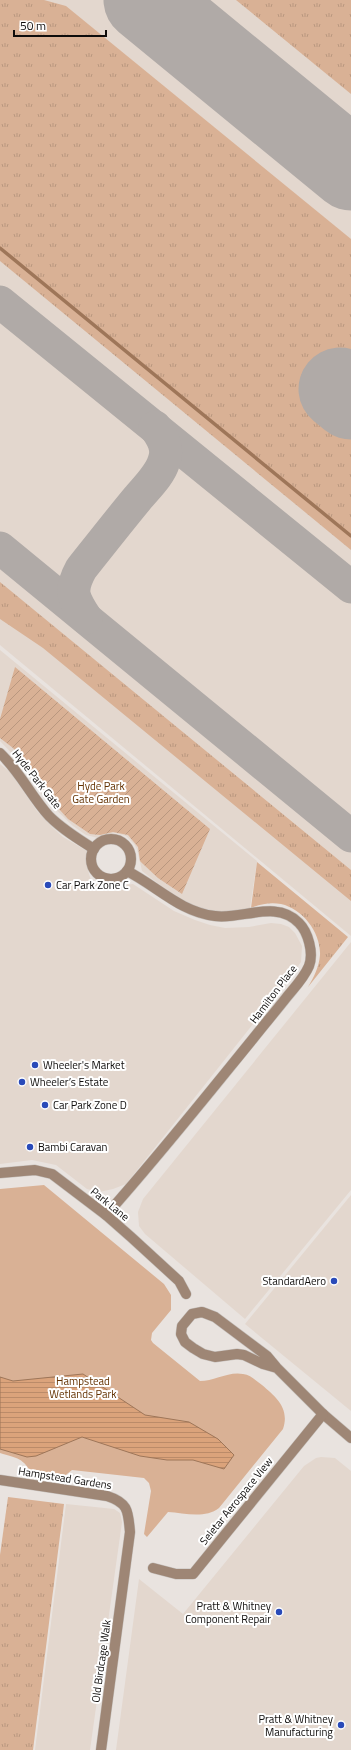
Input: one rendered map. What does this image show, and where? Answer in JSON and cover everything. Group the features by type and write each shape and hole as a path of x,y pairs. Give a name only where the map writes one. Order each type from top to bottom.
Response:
{"street":[{"name":"Hyde Park Gate","path":"0,753 21,776 49,816 64,829 94,849"},
{"path":"110,839 122,843 126,847 131,859 127,871 116,878 104,878 98,875 91,863 91,856 94,849 98,844 110,839"},
{"name":"Hamilton Place","path":"106,1215 152,1163 303,976 309,964 310,951 307,936 299,923 282,913 272,911 224,917 202,914 181,906 127,871"},
{"name":"Park Lane","path":"0,1173 35,1170 52,1174 106,1215 179,1281 186,1294"},
{"path":"277,1368 263,1364 244,1355 237,1354 215,1357 203,1354 185,1342 181,1334 182,1326 192,1314 202,1312 215,1317 267,1356 323,1414 351,1438"},
{"name":"Seletar Aerospace View","path":"153,1568 176,1574 192,1574 323,1414"},
{"name":"Hampstead Gardens","path":"0,1480 107,1496 122,1502 126,1507 130,1532 124,1575"},
{"name":"Old Birdcage Walk","path":"101,1750 124,1575"}],"shaded area":[{"path":"0,0 351,0 351,936 0,645"},
{"name":"Hyde Park Gate Garden","path":"0,650 257,861 250,908 230,912 221,912 192,906 169,892 142,871 137,849 126,836 115,833 98,838 86,835 73,826 47,801 35,785 25,767 0,741"},
{"path":"0,764 10,772 37,811 53,828 63,837 87,851 86,860 89,874 91,880 97,884 112,887 133,884 174,911 210,925 225,928 249,927 271,923 281,924 289,927 295,933 302,946 301,962 292,975 126,1184 113,1189 99,1192 87,1189 56,1165 32,1160 0,1164"},
{"path":"351,942 351,1190 245,1319 145,1234 139,1226 138,1212 143,1199"},
{"path":"351,1195 351,1411 245,1324"},
{"path":"83,1374 145,1415 189,1422 218,1439 234,1455 224,1469 193,1460 167,1460 140,1456 82,1437 36,1456 27,1457 0,1449 0,1377 13,1381"},
{"name":"Pratt & Whitney Component Repair","path":"316,1458 335,1458 351,1471 351,1750 116,1750 139,1579 183,1614 304,1466"},
{"path":"66,1504 114,1509 120,1513 122,1522 90,1750 35,1750"}],"green space":[{"path":"0,0 44,0 66,6 351,239 351,550 0,261"},
{"path":"236,0 351,0 351,94"},
{"path":"0,582 351,870 351,901 43,648 0,619"},
{"name":"Hyde Park Gate Garden","path":"15,667 210,829 182,894 158,878 140,861 138,847 128,835 113,832 100,835 90,834 68,819 41,789 21,757 13,748 0,738 0,719"},
{"path":"257,862 348,937 308,987 319,964 320,947 317,938 309,923 297,911 289,907 277,903 269,903 251,908"},
{"name":"Hampstead Wetlands Park","path":"44,1185 164,1284 171,1295 171,1310 152,1333 151,1340 153,1343 200,1381 238,1373 251,1377 277,1399 283,1409 285,1422 283,1429 219,1508 201,1514 168,1512 147,1537 144,1534 151,1491 149,1483 144,1478 72,1470 62,1478 32,1475 23,1462 11,1456 0,1453 0,1189"},
{"path":"8,1497 64,1504 33,1750 0,1750 0,1555"}],"waterway":[{"path":"0,248 351,536"}],"taxiway":[{"path":"0,302 351,587"},
{"path":"86,618 78,605 74,594 77,577 81,569 160,471 166,452 162,439 155,427"},
{"path":"0,548 351,836"}],"runway":[{"path":"145,0 351,169"},
{"path":"340,389 351,398"}],"place":[{"name":"Car Park Zone C","path":"48,885"},
{"name":"Wheeler's Market","path":"35,1065"},
{"name":"Wheeler’s Estate","path":"22,1082"},
{"name":"Car Park Zone D","path":"45,1105"},
{"name":"Bambi Caravan","path":"30,1147"},
{"name":"StandardAero","path":"334,1281"},
{"name":"Pratt & Whitney Component Repair","path":"279,1612"},
{"name":"Pratt & Whitney Manufacturing","path":"341,1725"}]}
